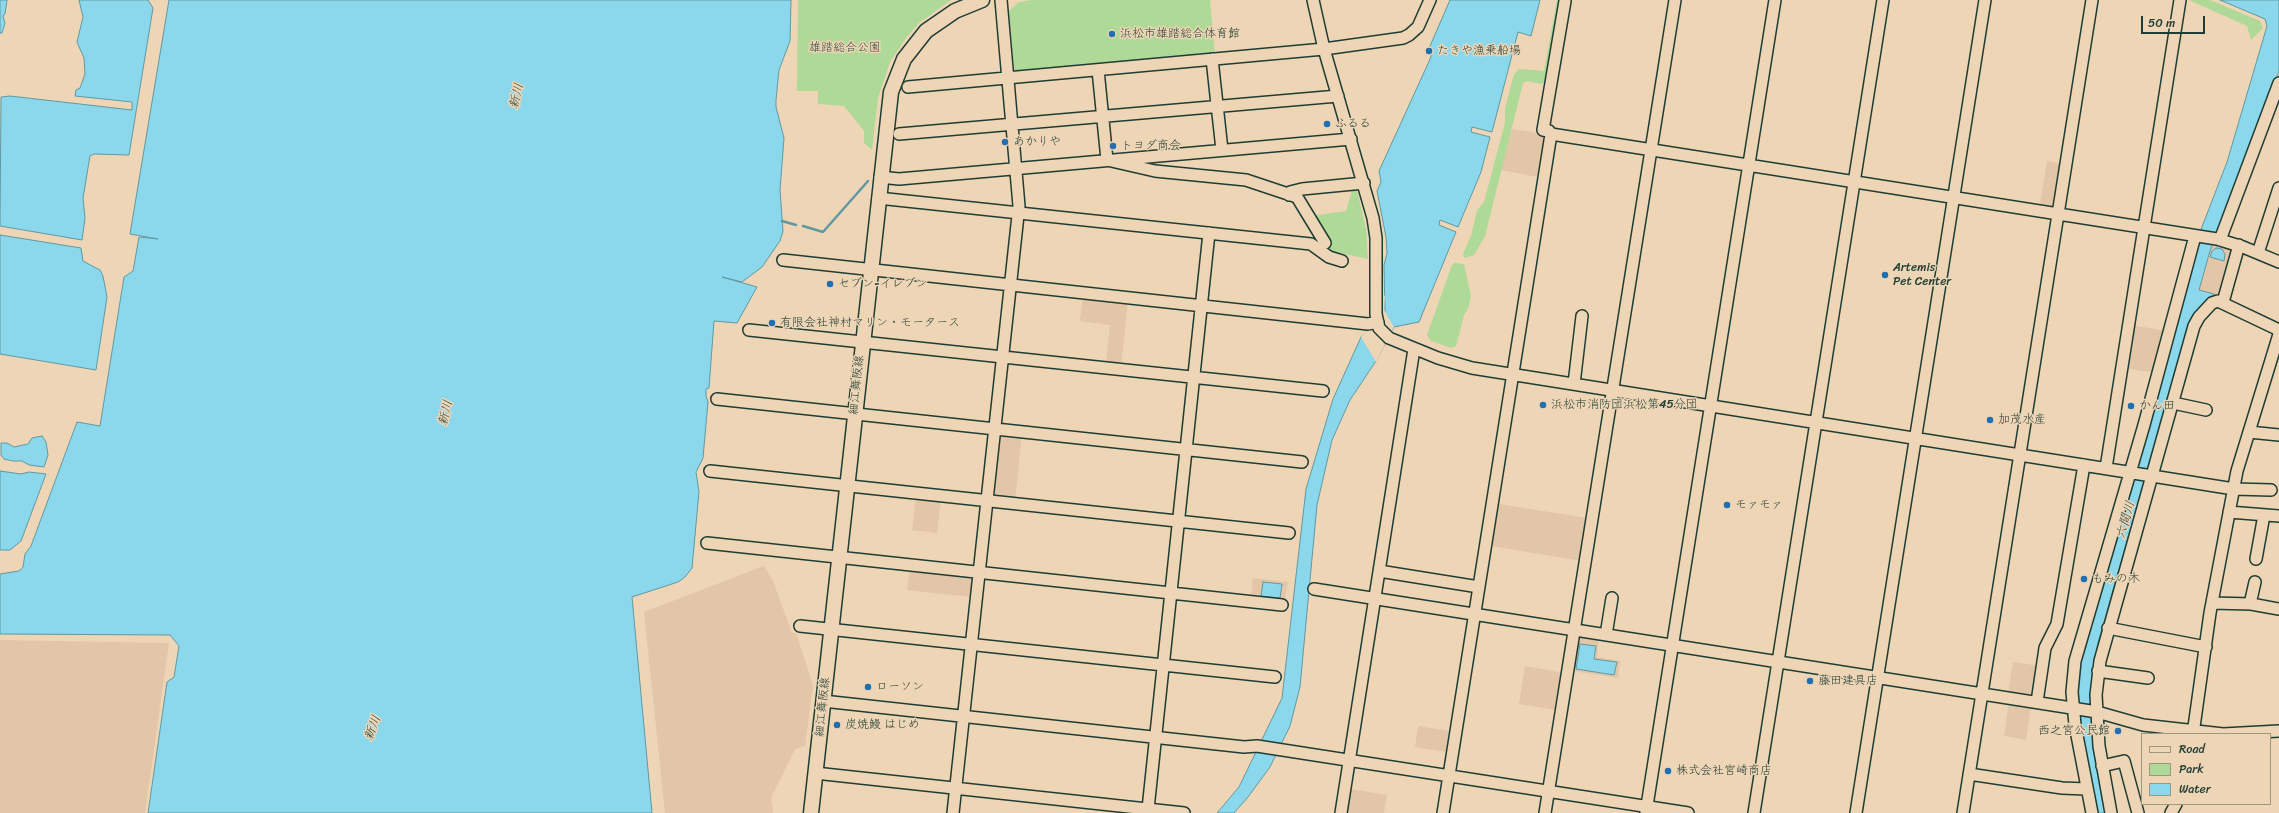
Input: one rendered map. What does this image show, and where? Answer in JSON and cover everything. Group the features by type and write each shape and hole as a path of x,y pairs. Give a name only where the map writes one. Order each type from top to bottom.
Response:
{"main road":[{"name":"細江舞阪線","path":"811,813 889,100 895,79 904,59 920,38 940,20 955,10 982,0"}],"street":[{"path":"954,813 1018,213 1017,168 1001,0"},
{"path":"1313,0 1324,49 1364,183 1375,233 1376,310 1373,323"},
{"path":"908,87 1324,49 1403,38 1409,36 1418,27 1430,0"},
{"path":"1545,813 1675,0"},
{"path":"1646,810 1775,0"},
{"path":"1754,813 1883,0"},
{"path":"1856,813 1985,0"},
{"path":"1963,813 2092,0"},
{"path":"2106,468 2180,0"},
{"path":"1565,1 1543,130 1549,131 1551,134 2196,236 2238,245 2279,262"},
{"path":"1212,60 1222,150"},
{"path":"1098,70 1107,160"},
{"path":"2218,240 2279,83"},
{"path":"899,134 1338,96"},
{"path":"1443,813 1551,134"},
{"path":"880,177 899,179 1351,139"},
{"path":"1107,160 1155,171 1246,180 1297,197 1325,243"},
{"path":"1289,194 1290,192 1302,189 1364,183"},
{"path":"2258,252 2279,188"},
{"path":"878,198 1311,244 1325,255 1342,261"},
{"path":"1148,809 1209,233"},
{"path":"2092,813 2086,789 2075,708 2073,677 2078,646 2131,472 2196,236"},
{"path":"2223,302 2238,245"},
{"path":"783,260 1373,323 1389,338 1414,349 1463,366 2234,489 2271,490"},
{"path":"2111,813 2102,766 2095,711 2098,671 2108,628 2196,321 2212,303 2218,301 2223,302 2279,330"},
{"path":"1574,384 1582,316"},
{"path":"749,330 1323,391"},
{"path":"1314,589 2095,711 2138,724 2193,733 2212,603 2229,512 2249,432 2279,334"},
{"path":"1341,813 1414,349"},
{"path":"717,399 1302,462"},
{"path":"2173,403 2206,410"},
{"path":"2249,432 2279,435"},
{"path":"2036,702 2045,648 2058,624 2084,465"},
{"path":"710,471 1289,533"},
{"path":"2229,512 2279,516"},
{"path":"2256,559 2264,515"},
{"path":"707,543 1282,605"},
{"path":"1379,571 1479,587"},
{"path":"2250,604 2255,582"},
{"path":"1606,635 1612,598"},
{"path":"2212,603 2250,604 2279,609"},
{"path":"800,626 1275,677"},
{"path":"2108,628 2206,647"},
{"path":"2098,671 2148,678"},
{"path":"823,701 1244,747 1258,746 1282,749 1549,791 1646,810 1688,813"},
{"path":"2242,733 2279,731"},
{"path":"2102,766 2124,761 2138,813"},
{"path":"815,774 1184,813"},
{"path":"1969,774 2062,788 2086,789"}],"shaded area":[{"path":"1512,129 1545,134 1538,177 1500,170"},
{"path":"2047,161 2061,164 2054,207 2040,204"},
{"path":"2213,242 2234,248 2221,299 2212,299 2199,290"},
{"path":"1083,295 1128,300 1121,367 1106,365 1110,325 1080,321"},
{"path":"2132,325 2166,331 2155,373 2125,368"},
{"path":"1000,432 1022,434 1015,500 993,498"},
{"path":"916,496 941,499 937,533 912,530"},
{"path":"1499,504 1587,518 1581,561 1492,546"},
{"path":"764,566 773,581 792,633 796,633 813,685 805,746 795,749 771,798 773,813 665,813 644,612"},
{"path":"910,568 974,575 972,597 907,590"},
{"path":"1253,578 1288,582 1284,603 1251,599"},
{"path":"1578,635 1599,638 1597,657 1620,661 1618,678 1572,671"},
{"path":"0,640 169,643 145,813 0,813"},
{"path":"2013,662 2040,666 2035,697 2008,693"},
{"path":"1525,666 1563,673 1557,710 1519,704"},
{"path":"2009,702 2031,706 2026,740 2004,736"},
{"path":"1418,726 1449,731 1446,752 1415,747"},
{"path":"1350,789 1387,795 1384,813 1346,813"}],"green space":[{"name":"雄踏総合公園","path":"798,0 951,0 919,23 906,38 890,62 878,98 872,150 864,143 864,131 844,106 818,104 818,91 797,91"},
{"name":"浜松市雄踏総合体育館","path":"1032,0 1210,0 1215,56 1014,72 1009,11 1019,2"},
{"path":"1557,0 1564,0 1548,81 1541,84 1527,81 1523,83 1485,236 1474,255 1465,258 1463,254 1471,236 1477,210 1484,202 1505,123 1505,109 1514,74 1519,69 1544,71"},
{"path":"2189,0 2210,0 2260,21 2263,28 2251,40 2247,26"},
{"path":"1356,186 1366,229 1368,259 1331,251 1311,216 1346,211 1353,187"},
{"path":"1455,263 1464,264 1471,296 1468,309 1464,315 1456,346 1451,348 1431,341 1427,335 1452,265"}],"water":[{"path":"0,0 7,0 5,14 3,16 5,23 2,33 0,33"},
{"path":"79,0 148,0 153,8 129,155 94,154 90,156 83,198 85,218 82,240 0,226 1,97 10,96 132,110 132,102 75,96 76,90 80,88 85,74 84,58 77,42 83,17"},
{"name":"新川","path":"169,0 791,0 790,41 779,70 776,100 776,107 784,138 780,190 783,231 780,241 762,267 742,282 722,277 757,287 737,323 714,321 709,388 706,389 708,402 703,458 696,472 699,492 692,568 685,577 678,582 632,597 652,813 148,813 167,682 174,677 179,646 170,635 0,634 0,574 19,571 23,567 25,554 31,546 77,422 100,426 124,277 133,271 139,237 158,239 130,234"},
{"path":"1450,0 1540,0 1531,36 1518,32 1492,132 1472,127 1471,132 1490,137 1481,172 1458,227 1440,220 1439,225 1456,232 1419,322 1394,327 1376,361 1350,400 1332,440 1317,505 1300,687 1290,726 1270,767 1248,797 1234,813 1217,813 1239,787 1282,698 1306,489 1333,399 1361,337 1385,312 1384,265 1387,253 1386,237 1377,191 1381,182 1379,171 1431,57 1430,46"},
{"name":"六間川","path":"2220,0 2279,0 2279,71 2210,251 2199,290 2214,294 2189,324 2098,643 2092,677 2091,712 2093,747 2105,813 2097,813 2080,724 2078,692 2080,662 2200,232 2227,162 2267,26 2265,19"},
{"path":"0,235 81,248 83,261 100,270 103,276 107,297 96,370 0,354"},
{"path":"2216,248 2222,249 2225,254 2224,261 2210,257 2212,251"},
{"path":"42,436 46,442 48,455 44,467 29,465 22,461 4,459 1,455 1,443 7,443 14,447 28,444 32,438"},
{"path":"0,471 21,474 29,472 46,474 21,541 10,550 0,550"},
{"path":"1263,582 1282,584 1280,598 1261,596"},
{"path":"1580,644 1596,646 1594,659 1617,662 1614,675 1576,669"}],"pier":[{"path":"1385,295 1384,310 1394,327 1376,362 1361,337 1383,311 1382,299"}],"waterway":[{"path":"803,226 823,232 868,181"},
{"path":"782,221 796,225"}],"place":[{"name":"浜松市雄踏総合体育館","path":"1112,34"},
{"name":"たきや漁乗船場","path":"1429,51"},
{"name":"ふるる","path":"1327,124"},
{"name":"あかりや","path":"1005,142"},
{"name":"トヨダ商会","path":"1113,146"},
{"name":"Artemis Pet Center","path":"1885,275"},
{"name":"セブン-イレブン","path":"830,284"},
{"name":"有限会社神村マリン・モータース","path":"772,323"},
{"name":"浜松市消防団浜松第45分団","path":"1543,405"},
{"name":"かん田","path":"2131,406"},
{"name":"加茂水産","path":"1990,420"},
{"name":"モァモァ","path":"1727,505"},
{"name":"もみの木","path":"2084,579"},
{"name":"藤田建具店","path":"1810,681"},
{"name":"ローソン","path":"868,687"},
{"name":"炭焼鰻 はじめ","path":"837,725"},
{"name":"西之宮公民館","path":"2118,731"},
{"name":"株式会社宮崎商店","path":"1668,771"}]}
